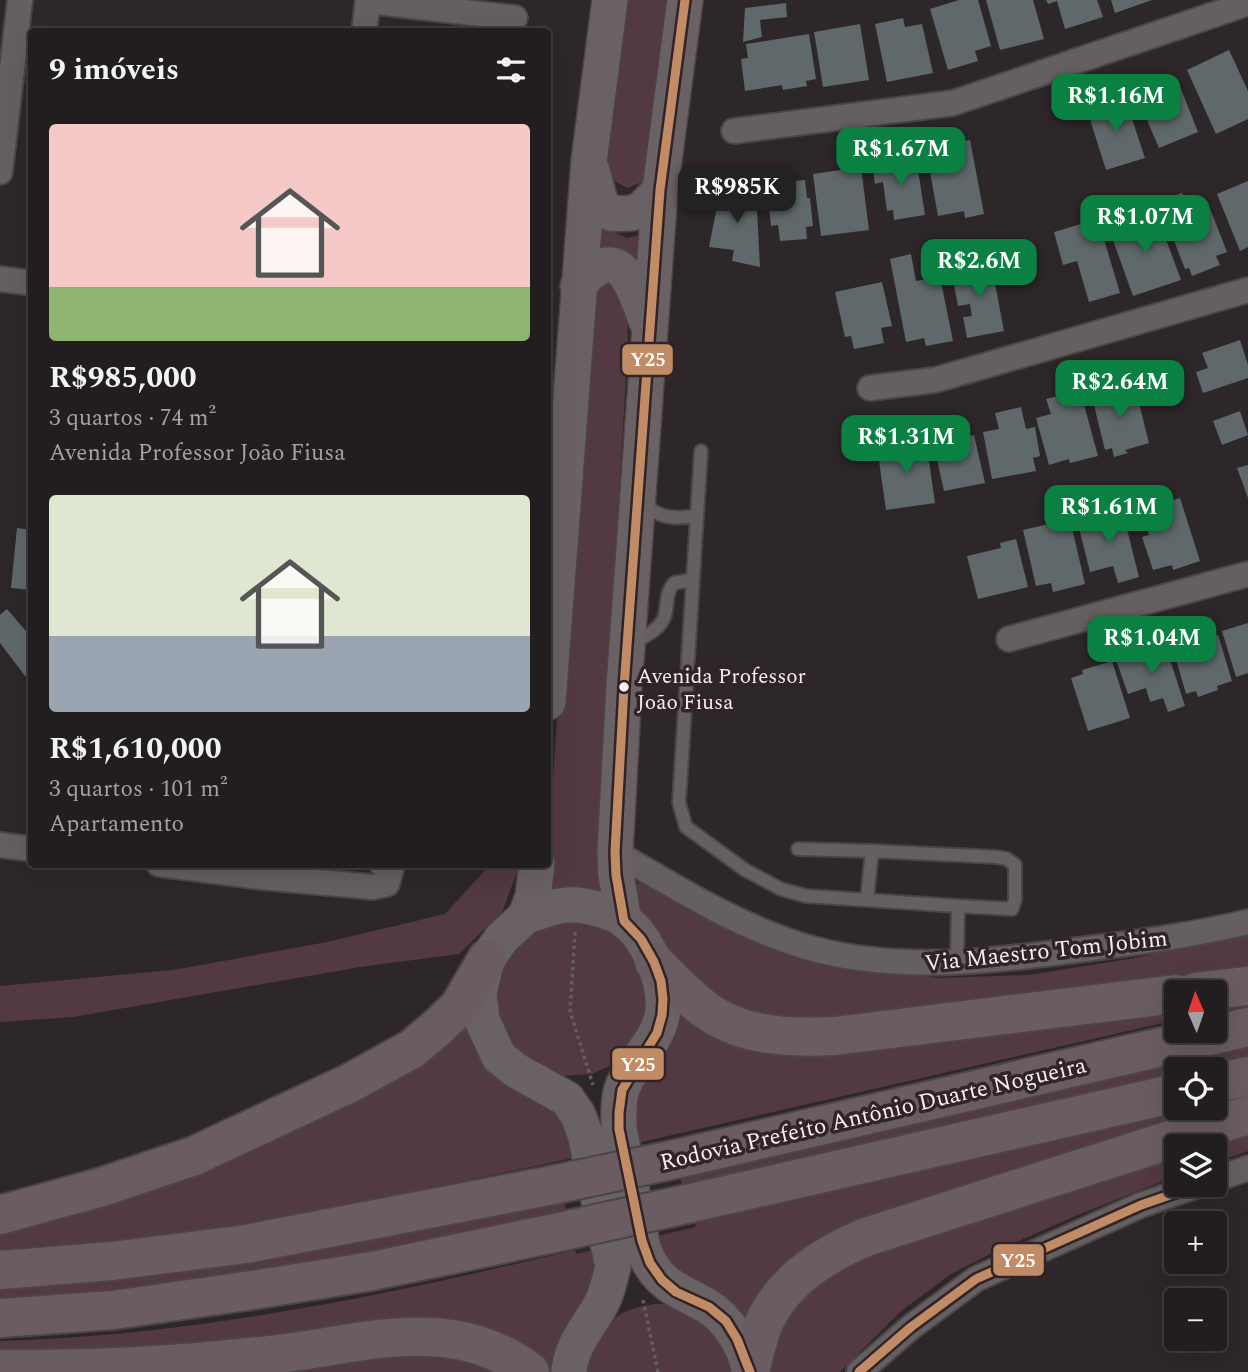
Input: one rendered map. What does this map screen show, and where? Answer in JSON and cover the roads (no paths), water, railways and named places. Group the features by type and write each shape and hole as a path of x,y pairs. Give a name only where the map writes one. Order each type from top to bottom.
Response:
{"highway":[{"path":"0,1215 102,1188 194,1156 351,1083 412,1049 438,1027 459,1007 487,959"},
{"path":"654,962 712,1014 765,1033 799,1038 835,1036 1164,995"},
{"path":"1227,988 1248,986"},
{"name":"Rodovia Prefeito Antônio Duarte Nogueira","path":"0,1270 112,1261 246,1244 548,1186 681,1158 1248,1027"},
{"path":"1227,1081 1248,1076"},
{"name":"Rodovia Prefeito Antônio Duarte Nogueira","path":"0,1318 113,1310 372,1271 691,1203 1164,1096"},
{"path":"750,1371 764,1322 784,1292 807,1269 833,1251 892,1229 1248,1115"},
{"path":"0,1369 177,1364 425,1336 463,1340 518,1362 530,1372"}],"main road":[{"path":"551,660 589,161 610,0"},
{"path":"624,921 615,875 615,852 627,645 660,190 685,0"},
{"path":"589,161 601,204 610,213 641,212 660,190"},
{"path":"578,286 591,270 611,266 622,271 631,280 650,334"},
{"path":"526,916 533,896 536,868"},
{"path":"569,1372 575,1347 603,1302 612,1267 585,1134 578,1115 567,1099 517,1071 499,1057 482,1020 479,993 487,959 502,938 526,916 560,906 577,905 624,921 641,939 662,981 662,1015 657,1033 622,1090 618,1113 642,1241 650,1263 662,1280 676,1292 709,1307 726,1321 737,1339 750,1371"}],"street":[{"path":"0,172 20,0"},
{"path":"365,28 368,0 515,18"},
{"path":"734,131 953,103 1248,3"},
{"path":"0,279 28,282"},
{"path":"870,388 935,380 1248,289"},
{"path":"1009,639 1248,574"},
{"path":"0,845 28,848"},
{"name":"Via Maestro Tom Jobim","path":"615,852 715,910 800,945 851,958 907,963 1020,957 1196,934 1248,922"},
{"path":"218,868 262,871 373,887 387,884 391,870 388,868"},
{"path":"1227,1175 1248,1168"},
{"path":"859,1372 911,1327 976,1279 1164,1197"}],"lane":[{"path":"701,451 679,803 686,827 745,870 781,889 806,896 1012,909 1015,900 1014,865 1007,859 798,849"},
{"path":"638,497 649,509 663,516 696,516"},
{"path":"627,645 653,632 664,618 667,591 674,583 692,580"},
{"path":"867,899 872,851"},
{"path":"957,960 958,906"}],"place":[{"name":"Avenida Professor João Fiusa","path":"624,687"}]}
